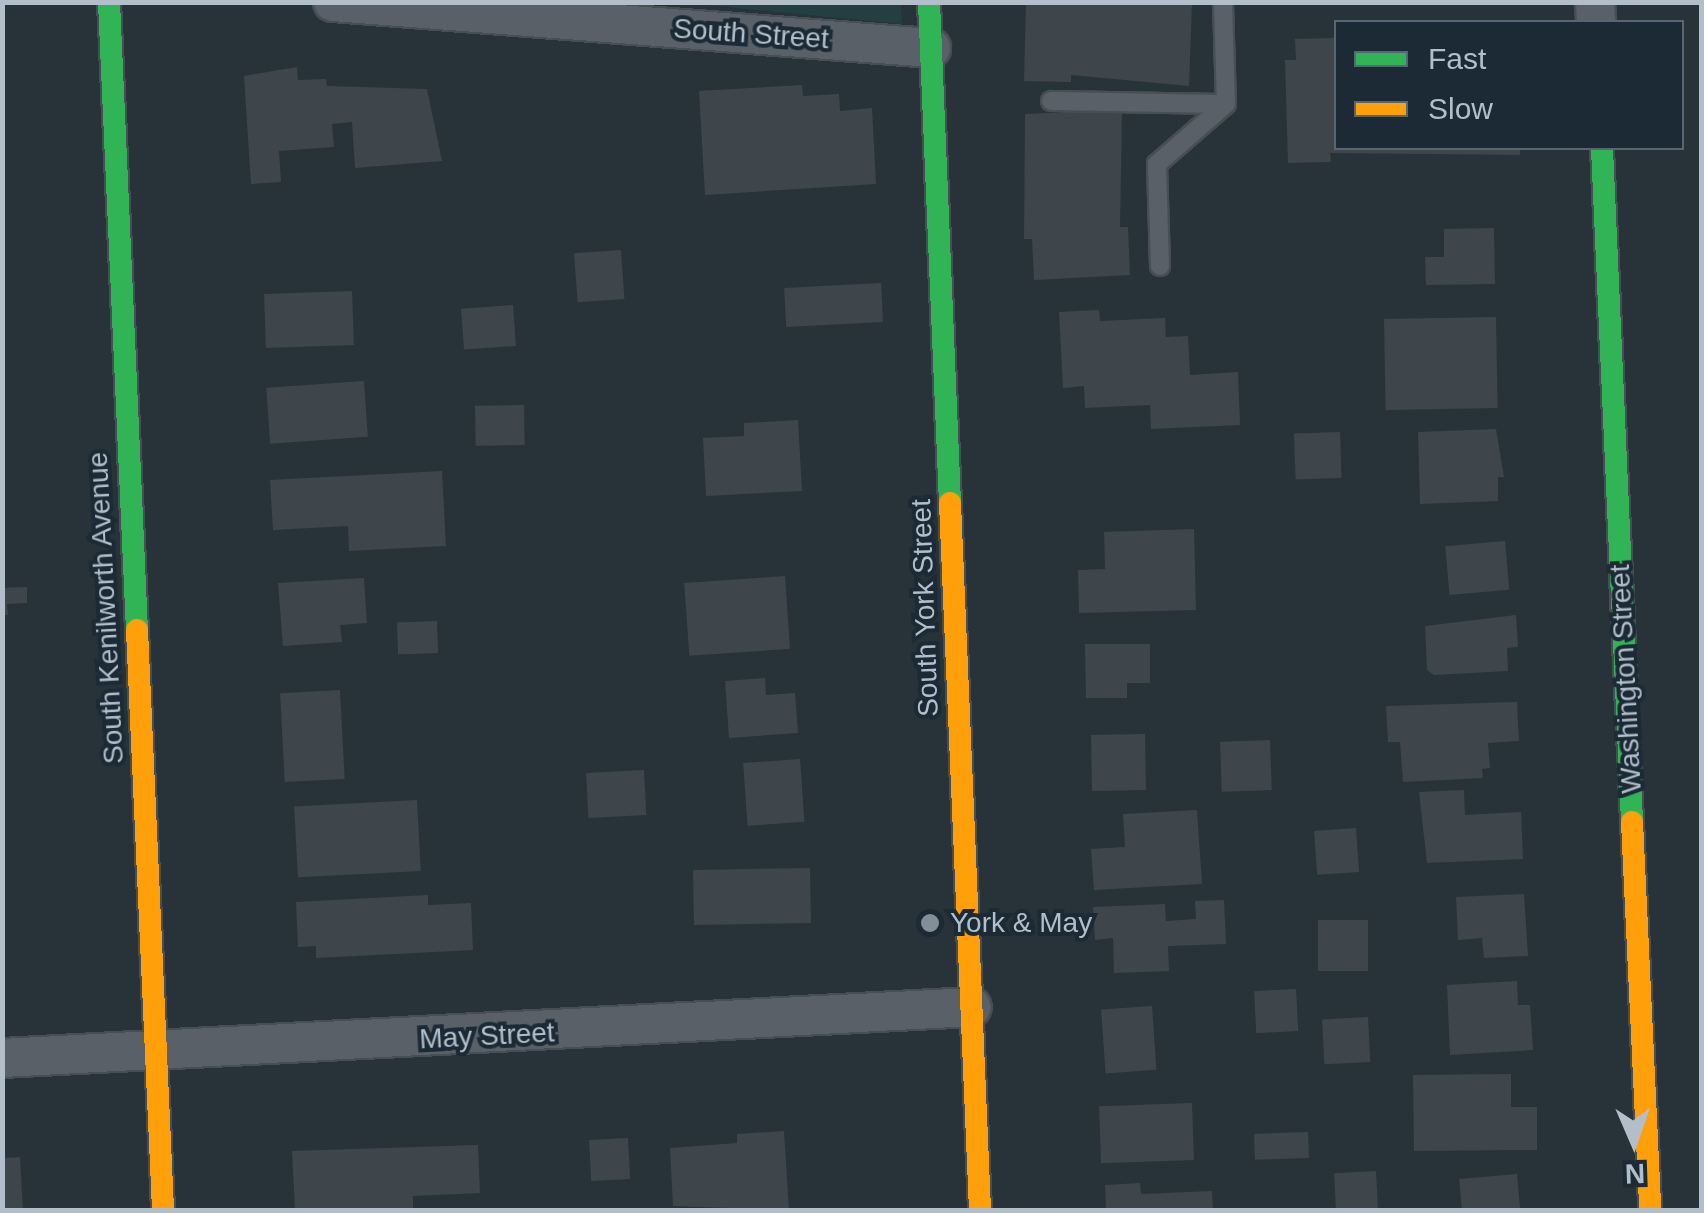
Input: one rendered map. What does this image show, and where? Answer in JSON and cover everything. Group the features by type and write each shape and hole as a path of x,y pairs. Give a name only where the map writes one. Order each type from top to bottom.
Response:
{"street":[{"name":"South Kenilworth Avenue","path":"108,2 162,1210"},
{"name":"South Street","path":"332,2 931,48"},
{"name":"South York Street","path":"929,2 980,1210"},
{"name":"Washington Street","path":"1602,150 1650,1210"},
{"name":"May Street","path":"2,1058 156,1054 972,1008"}],"lane":[{"path":"1223,2 1226,104"},
{"path":"1051,102 1226,104"},
{"path":"1160,266 1157,164 1226,104"}],"green space":[{"path":"684,3 901,3 902,24"}],"building":[{"path":"1026,2 1192,2 1189,86 1071,75 1071,82 1024,81"},
{"path":"1334,38 1334,150 1520,150 1520,155 1330,153 1331,162 1288,163 1285,60 1296,60 1295,39"},
{"path":"297,67 298,80 326,79 327,86 427,89 442,161 355,168 352,122 332,124 334,147 279,151 281,182 251,184 244,76"},
{"path":"802,85 803,96 839,94 840,111 872,108 876,184 705,195 699,91"},
{"path":"1122,109 1120,227 1128,227 1130,275 1034,280 1032,239 1024,239 1025,114"},
{"path":"1494,228 1495,284 1426,285 1425,257 1444,257 1444,229"},
{"path":"621,250 624,299 578,302 574,253"},
{"path":"881,283 883,322 786,327 784,288"},
{"path":"352,291 354,345 266,348 264,294"},
{"path":"513,305 516,346 464,350 461,309"},
{"path":"1099,310 1100,321 1165,318 1166,337 1188,336 1190,375 1238,372 1240,425 1151,429 1150,405 1085,408 1084,386 1063,388 1059,312"},
{"path":"1496,317 1498,408 1386,410 1384,319"},
{"path":"364,381 368,437 270,444 266,388"},
{"path":"524,405 525,445 476,446 475,406"},
{"path":"798,420 802,491 706,496 703,438 744,436 744,423"},
{"path":"1496,429 1504,477 1498,477 1498,501 1420,504 1418,432"},
{"path":"1340,432 1342,478 1296,480 1294,434"},
{"path":"442,471 446,546 349,551 348,526 273,530 270,480"},
{"path":"1194,529 1196,610 1079,613 1078,570 1105,569 1104,532"},
{"path":"1505,541 1509,590 1449,595 1445,546"},
{"path":"785,576 790,649 689,656 684,583"},
{"path":"364,578 367,623 340,625 342,642 283,646 278,583"},
{"path":"27,587 27,603 7,604 8,615 2,615 2,588"},
{"path":"1516,615 1518,647 1507,648 1508,671 1434,675 1427,670 1425,626"},
{"path":"437,621 438,653 398,654 397,622"},
{"path":"1085,644 1150,644 1150,683 1127,683 1127,698 1086,698"},
{"path":"765,678 766,695 795,693 798,733 729,738 725,681"},
{"path":"340,690 345,779 285,782 280,693"},
{"path":"1517,702 1519,741 1488,743 1490,768 1482,769 1483,778 1403,782 1400,742 1388,742 1386,706"},
{"path":"1145,734 1146,790 1092,791 1091,735"},
{"path":"1270,740 1272,790 1222,792 1220,742"},
{"path":"800,759 804,822 748,826 743,763"},
{"path":"644,770 646,815 588,818 586,773"},
{"path":"1464,790 1465,815 1521,812 1523,859 1427,863 1419,792"},
{"path":"417,800 421,871 298,877 294,806"},
{"path":"1197,810 1202,884 1094,890 1091,849 1125,847 1123,814"},
{"path":"1356,828 1359,872 1317,875 1314,831"},
{"path":"810,868 811,923 694,925 693,870"},
{"path":"1524,894 1528,956 1484,958 1482,938 1458,940 1456,897"},
{"path":"428,895 428,905 471,903 473,950 316,958 316,946 298,947 296,902"},
{"path":"1224,900 1226,944 1168,946 1169,971 1114,973 1113,938 1095,940 1093,907 1165,904 1166,921 1196,919 1195,901"},
{"path":"1318,920 1368,920 1368,971 1318,971"},
{"path":"1517,981 1518,1005 1530,1005 1533,1050 1450,1055 1447,985"},
{"path":"1296,989 1298,1031 1256,1033 1254,991"},
{"path":"1152,1006 1156,1070 1106,1073 1101,1010"},
{"path":"1368,1017 1370,1062 1324,1064 1322,1019"},
{"path":"1511,1074 1511,1107 1537,1107 1537,1150 1414,1151 1413,1075"},
{"path":"1192,1103 1194,1160 1101,1163 1099,1106"},
{"path":"784,1131 789,1210 673,1206 670,1148 737,1143 737,1134"},
{"path":"1308,1132 1309,1158 1255,1160 1254,1134"},
{"path":"628,1138 630,1179 591,1181 589,1140"},
{"path":"478,1145 480,1193 413,1196 413,1210 295,1210 292,1151"},
{"path":"20,1157 23,1210 2,1210 2,1158"},
{"path":"1376,1171 1378,1210 1336,1210 1334,1173"},
{"path":"1517,1174 1520,1210 1462,1210 1459,1179"},
{"path":"1140,1183 1141,1194 1212,1191 1213,1210 1106,1210 1105,1185"}],"traffic: fast":[{"path":"109,2 137,630"},
{"path":"929,2 950,503"},
{"path":"1602,150 1632,822"}],"traffic: slow":[{"path":"950,503 980,1210"},
{"path":"137,630 163,1210"},
{"path":"1632,822 1650,1210"}],"place":[{"name":"York & May","path":"930,923"}]}
